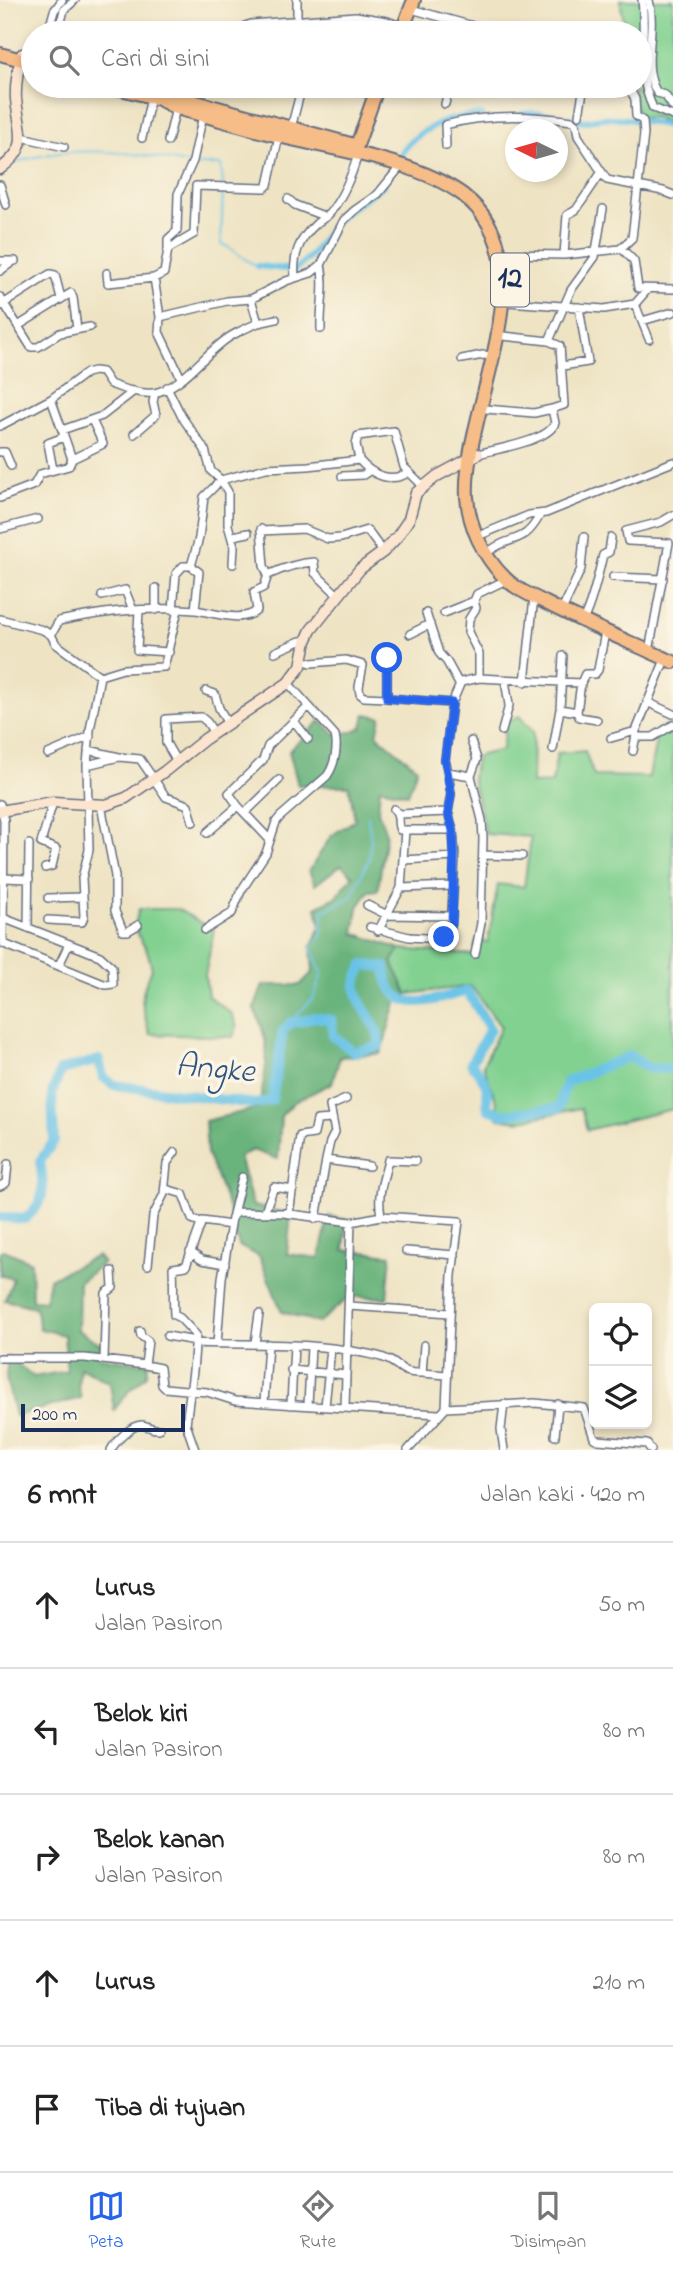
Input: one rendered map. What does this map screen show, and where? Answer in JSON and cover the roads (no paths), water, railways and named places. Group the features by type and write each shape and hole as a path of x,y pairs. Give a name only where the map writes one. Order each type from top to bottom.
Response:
{"highway":[{"path":"406,21 413,4"},
{"path":"0,51 21,57"},
{"name":"12","path":"154,98 279,136 357,151"},
{"name":"12","path":"178,98 291,129 397,163 436,172 471,194 483,206 493,222 510,279 503,336 475,455 473,498 482,534 491,550 511,574 564,606 670,657"},
{"path":"357,151 374,98"},
{"name":"12","path":"503,255 504,279 493,356 467,496 471,519 488,557 506,580 605,632 650,648"}],"main road":[{"path":"0,169 16,155 22,137 16,96 16,78 21,69"},
{"path":"1,809 53,802 101,805 126,798 288,683 303,660 310,630 364,565 383,552 397,537 407,523 413,496 423,486 475,455"}],"street":[{"path":"51,21 54,11 62,0"},
{"path":"61,21 64,10 75,0"},
{"path":"297,0 297,21 356,16 372,21"},
{"path":"642,0 648,21"},
{"path":"649,0 649,21"},
{"path":"413,4 461,21"},
{"path":"652,84 657,93 665,95 671,106 664,112"},
{"path":"657,93 650,100 653,108 673,116"},
{"path":"142,138 151,98"},
{"path":"291,129 299,98"},
{"path":"445,104 446,98"},
{"path":"579,115 582,98"},
{"path":"503,255 564,255 621,248 634,236 642,169 643,123 636,116 634,98"},
{"path":"168,141 176,107"},
{"path":"107,273 108,283 154,278 164,273 168,239 177,231 179,190 193,161 203,115"},
{"path":"446,146 445,125 469,120 536,116 572,121 601,173 612,182 673,195"},
{"path":"167,249 194,234 196,186 260,189 267,186 279,136"},
{"path":"22,137 64,147"},
{"path":"295,273 294,258 298,247 316,223 326,217 349,181 357,151"},
{"path":"160,317 227,301 251,299 295,273 311,273 321,265 344,220 378,194 397,163"},
{"path":"564,255 567,215 576,210 601,173"},
{"path":"0,186 6,205"},
{"path":"288,199 295,205 326,217"},
{"path":"548,341 571,290 598,250 603,209"},
{"path":"621,248 634,261 638,288 673,289"},
{"path":"0,261 15,260 0,271"},
{"path":"321,265 321,329"},
{"path":"61,298 55,275 50,274 1,302 31,347 35,348 60,333 90,327"},
{"path":"154,278 160,337 181,378"},
{"path":"508,302 604,309 635,304 647,290"},
{"path":"18,326 68,293 73,295 76,329"},
{"path":"251,299 258,323"},
{"path":"635,304 649,339"},
{"path":"562,366 588,362 579,307"},
{"path":"642,321 673,312"},
{"path":"0,426 51,399 82,375 94,371 102,372 110,384 134,391 155,393 181,378 220,344 258,323 276,319"},
{"path":"486,409 534,413 564,405 560,346 548,341 503,336"},
{"path":"463,359 493,356"},
{"path":"167,387 182,417 205,450 211,471 221,480 228,492 228,525 233,536 233,564"},
{"path":"53,470 48,443 108,412 134,391"},
{"path":"135,434 156,415 153,402 155,393"},
{"path":"0,498 34,485 40,474 69,466 72,458 51,399"},
{"path":"475,455 551,431 555,423 552,409"},
{"path":"72,458 103,444 92,420"},
{"path":"409,472 394,478 369,471 359,460 356,444 358,436 394,431 402,462 423,486"},
{"path":"0,452 5,452 11,466"},
{"path":"191,566 199,538 204,497 221,480 266,468 309,467 359,460"},
{"path":"482,534 529,515 540,515 673,462"},
{"path":"342,476 361,475 369,471"},
{"path":"491,550 526,535 540,515"},
{"path":"650,648 671,543 628,541 626,531 661,522 673,515"},
{"path":"0,529 38,519"},
{"path":"502,526 506,542"},
{"path":"268,575 264,569 261,530 304,529 328,539 367,530 383,552"},
{"path":"233,536 248,533"},
{"path":"564,606 581,569 584,537"},
{"path":"585,616 593,597 599,562 603,555 609,552 611,538"},
{"path":"51,635 59,621 93,614 136,610 195,610 230,616 256,613 254,592 265,585 268,575 280,568 314,562 315,573 338,595"},
{"path":"100,676 123,669 161,668 165,665 175,610 176,574 183,566 191,566 199,572 195,610"},
{"path":"612,577 663,579"},
{"path":"479,678 479,654 468,632 469,619 476,608 474,601 477,594 506,580"},
{"path":"156,588 156,610"},
{"path":"102,596 125,590 136,610 137,650 169,652"},
{"path":"525,682 534,597"},
{"path":"444,613 474,601"},
{"path":"426,613 439,653 459,684"},
{"path":"0,619 36,627 51,635 56,644 100,676"},
{"path":"410,634 430,624"},
{"path":"597,720 579,717 578,712 581,683 585,674 594,674 598,670 605,632"},
{"path":"275,652 306,641"},
{"path":"383,656 387,657 387,698"},
{"path":"552,749 560,709 563,656"},
{"path":"633,751 647,702 670,657"},
{"path":"303,660 311,663 346,660 364,666 359,687 360,694 364,697 452,703"},
{"path":"48,920 82,922 84,916 83,868 89,850 86,805 88,750 100,676"},
{"path":"370,927 409,937 441,939 446,929 451,927 454,857 453,830 448,812 451,794 445,760 452,703 459,684 479,678 581,683"},
{"path":"502,731 509,705 505,680"},
{"path":"205,930 232,913 266,853 280,817 327,776 332,768 336,737 288,683"},
{"path":"206,691 215,694 228,724"},
{"path":"647,702 673,714"},
{"path":"270,840 237,806 229,793 263,760 268,746 308,707"},
{"path":"560,709 578,712"},
{"path":"177,762 166,743 166,719 201,717 214,733"},
{"path":"294,721 308,739"},
{"path":"611,738 636,734 653,737 673,725"},
{"path":"48,754 90,736"},
{"path":"471,741 477,759 471,776 482,820 483,855 481,923 475,954"},
{"path":"88,750 140,759 166,797 188,805 192,821"},
{"path":"87,765 119,757"},
{"path":"448,772 471,776"},
{"path":"245,813 279,780"},
{"path":"45,868 52,866 56,849 41,843 53,802"},
{"path":"101,805 115,876 115,911 123,931 138,925"},
{"path":"207,832 237,806"},
{"path":"1,809 4,820 4,878 3,918 3,939 6,946 109,985 113,984 112,967 104,959 3,918"},
{"path":"448,812 396,812 398,827 400,830 453,830"},
{"path":"378,931 401,888 405,830"},
{"path":"28,928 29,844"},
{"path":"483,855 522,856"},
{"path":"403,860 454,857"},
{"path":"4,878 29,878"},
{"path":"401,888 453,886"},
{"path":"48,898 83,897"},
{"path":"367,905 387,915 452,916"},
{"path":"59,965 69,944"},
{"path":"316,1219 326,1160 335,1132 330,1106 346,1099"},
{"path":"289,1214 300,1136 314,1134 314,1123 317,1120 332,1119"},
{"path":"148,1265 153,1216 166,1189 166,1165 175,1152"},
{"path":"326,1160 369,1166"},
{"path":"381,1216 379,1193 388,1160 415,1161"},
{"path":"0,1186 6,1182 8,1164"},
{"path":"217,1344 225,1264 242,1177"},
{"path":"264,1213 274,1187 293,1190"},
{"path":"166,1189 183,1194 192,1219 231,1225"},
{"path":"233,1214 289,1214 351,1222 381,1216 459,1221 454,1255 446,1408"},
{"path":"195,1450 186,1424 195,1332 174,1315 173,1268 186,1266 200,1222"},
{"path":"345,1407 351,1222"},
{"path":"406,1251 454,1255"},
{"path":"190,1252 202,1260 225,1264"},
{"path":"104,1360 106,1293 114,1285 112,1271"},
{"path":"349,1306 450,1313"},
{"path":"256,1343 259,1314"},
{"path":"140,1331 141,1336 148,1341 145,1365"},
{"path":"167,1336 217,1344 256,1343 348,1350 386,1359 404,1372 447,1375"},
{"path":"264,1403 268,1344"},
{"path":"291,1405 294,1345"},
{"path":"422,1373 424,1345"},
{"path":"308,1405 311,1347"},
{"path":"325,1406 331,1348"},
{"path":"0,1358 55,1357 160,1367 162,1385 165,1388 207,1392 235,1401 438,1414"},
{"path":"291,1370 346,1375"},
{"path":"504,1404 501,1429 504,1450"},
{"path":"408,1450 446,1408 504,1404 558,1405 586,1409 592,1433 598,1440 647,1444 651,1450"},
{"path":"555,1436 558,1405"},
{"path":"111,1450 139,1425 152,1430 159,1429"}],"waterway":[{"path":"521,114 538,113 586,121 602,118 628,119 673,128"},
{"path":"396,164 410,143 431,127 456,118 482,115"},
{"path":"13,164 33,157 77,152 124,153 190,164"},
{"path":"194,165 221,165 223,184"},
{"path":"258,266 294,270 309,257 342,215 383,185"},
{"path":"223,190 221,244 258,266"},
{"path":"291,1022 314,997 322,973 311,949 321,936 323,911 351,897 369,859 371,840 368,816"},
{"name":"Angke","path":"0,1217 25,1219 40,1200 43,1187 40,1161 54,1141 52,1093 61,1070 99,1060 103,1077 114,1085 255,1104 272,1100 283,1031 291,1022 314,1017 332,1020 333,1036 354,1052 379,1046 377,1031 357,995 356,982 363,965 385,967 395,994 404,1000 427,1001 467,991 490,1029 471,1063 486,1086 488,1109 503,1114 559,1108 566,1082 630,1056 648,1068 673,1069"}]}
